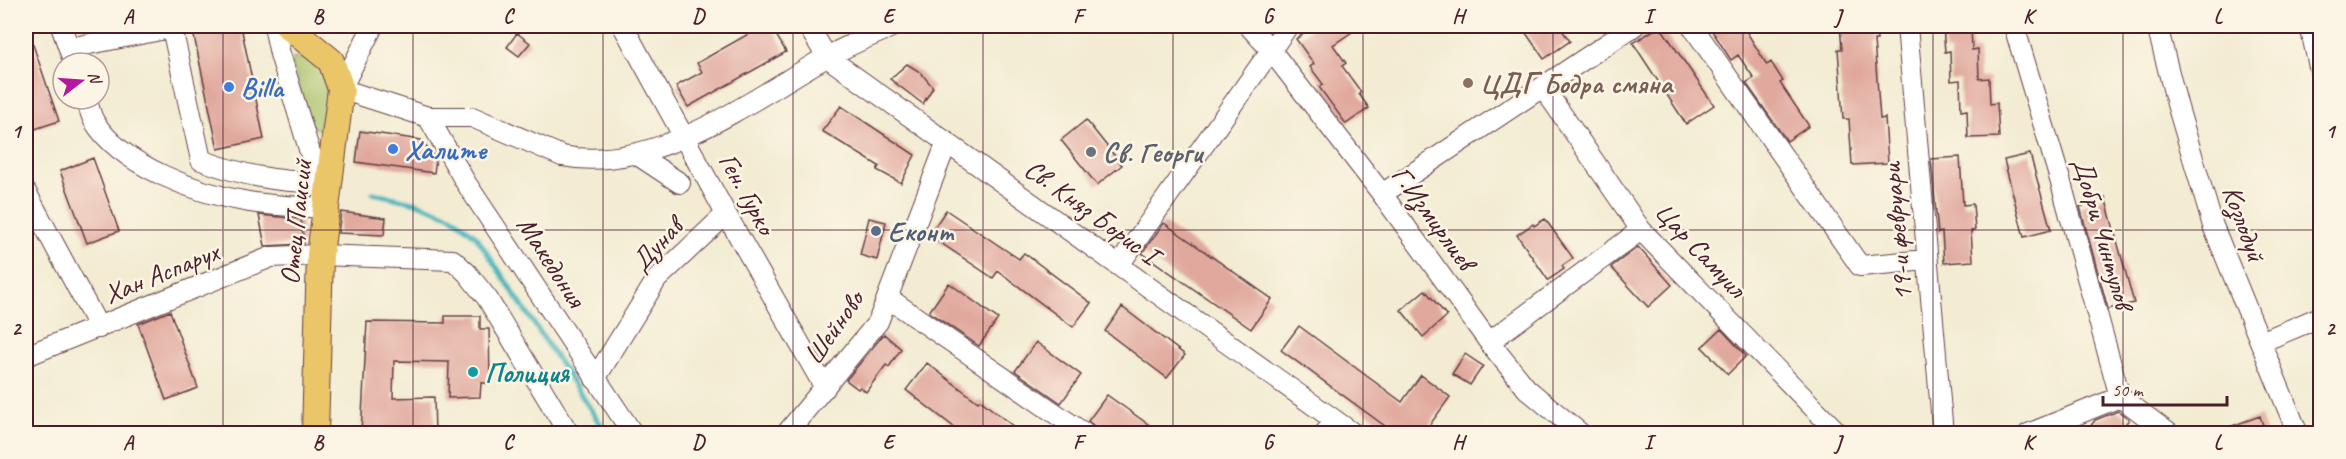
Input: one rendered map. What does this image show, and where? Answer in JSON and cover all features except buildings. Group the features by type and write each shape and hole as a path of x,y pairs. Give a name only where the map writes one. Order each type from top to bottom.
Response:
{"main road":[{"path":"288,26 331,62 341,89"},
{"name":"Отец Паисий","path":"315,434 320,255 341,89"}],"street":[{"path":"61,26 70,51"},
{"path":"90,111 93,119 120,149 163,174 218,195 247,202 327,208 280,54 274,26"},
{"name":"Отец Паисий","path":"341,89 373,26"},
{"name":"Ген. Гурко","path":"623,26 825,388"},
{"name":"Св. Княз Борис I","path":"808,26 827,57 1119,265 1330,427 1354,434"},
{"path":"341,89 428,117 472,117 562,156 578,159 636,154 685,137 827,57 894,26"},
{"name":"Г.Измирлиев","path":"1249,26 1270,49 1382,194 1489,342 1527,389 1581,434"},
{"path":"1119,265 1288,26"},
{"path":"1382,194 1634,26"},
{"path":"1692,26 1860,266 1926,260"},
{"name":"19-и февруари","path":"1907,26 1943,434"},
{"name":"Добри Чинтулов","path":"2014,26 2061,183 2120,397"},
{"name":"Козлодуй","path":"2157,26 2213,226 2298,434"},
{"path":"2310,26 2320,71"},
{"path":"86,51 176,27 201,160 236,173 279,181 319,182"},
{"name":"Цар Самуил","path":"1543,87 1641,230 1839,434"},
{"name":"Македония","path":"428,117 466,183 633,434"},
{"name":"Шейново","path":"786,434 878,322 947,142"},
{"path":"636,154 680,183"},
{"path":"26,192 99,328"},
{"name":"Дунав","path":"595,380 657,279 726,214"},
{"path":"1489,342 1641,230"},
{"name":"Хан Аспарух","path":"26,356 271,257 320,255 453,260 487,298 569,434"},
{"path":"888,297 1085,434"},
{"path":"2261,342 2320,317"},
{"path":"2028,434 2120,397 2170,434"}],"green space":[{"path":"293,57 314,62 331,74 324,124 319,129 311,128 292,64"}],"waterway":[{"path":"373,193 417,203 451,216 476,236 607,434"}],"place":[{"name":"ЦДГ Бодра смяна","path":"1468,83"},
{"name":"Billa","path":"229,87"},
{"name":"Халите","path":"393,149"},
{"name":"Св. Георги","path":"1091,152"},
{"name":"Еконт","path":"876,231"},
{"name":"Полиция","path":"473,372"}]}
